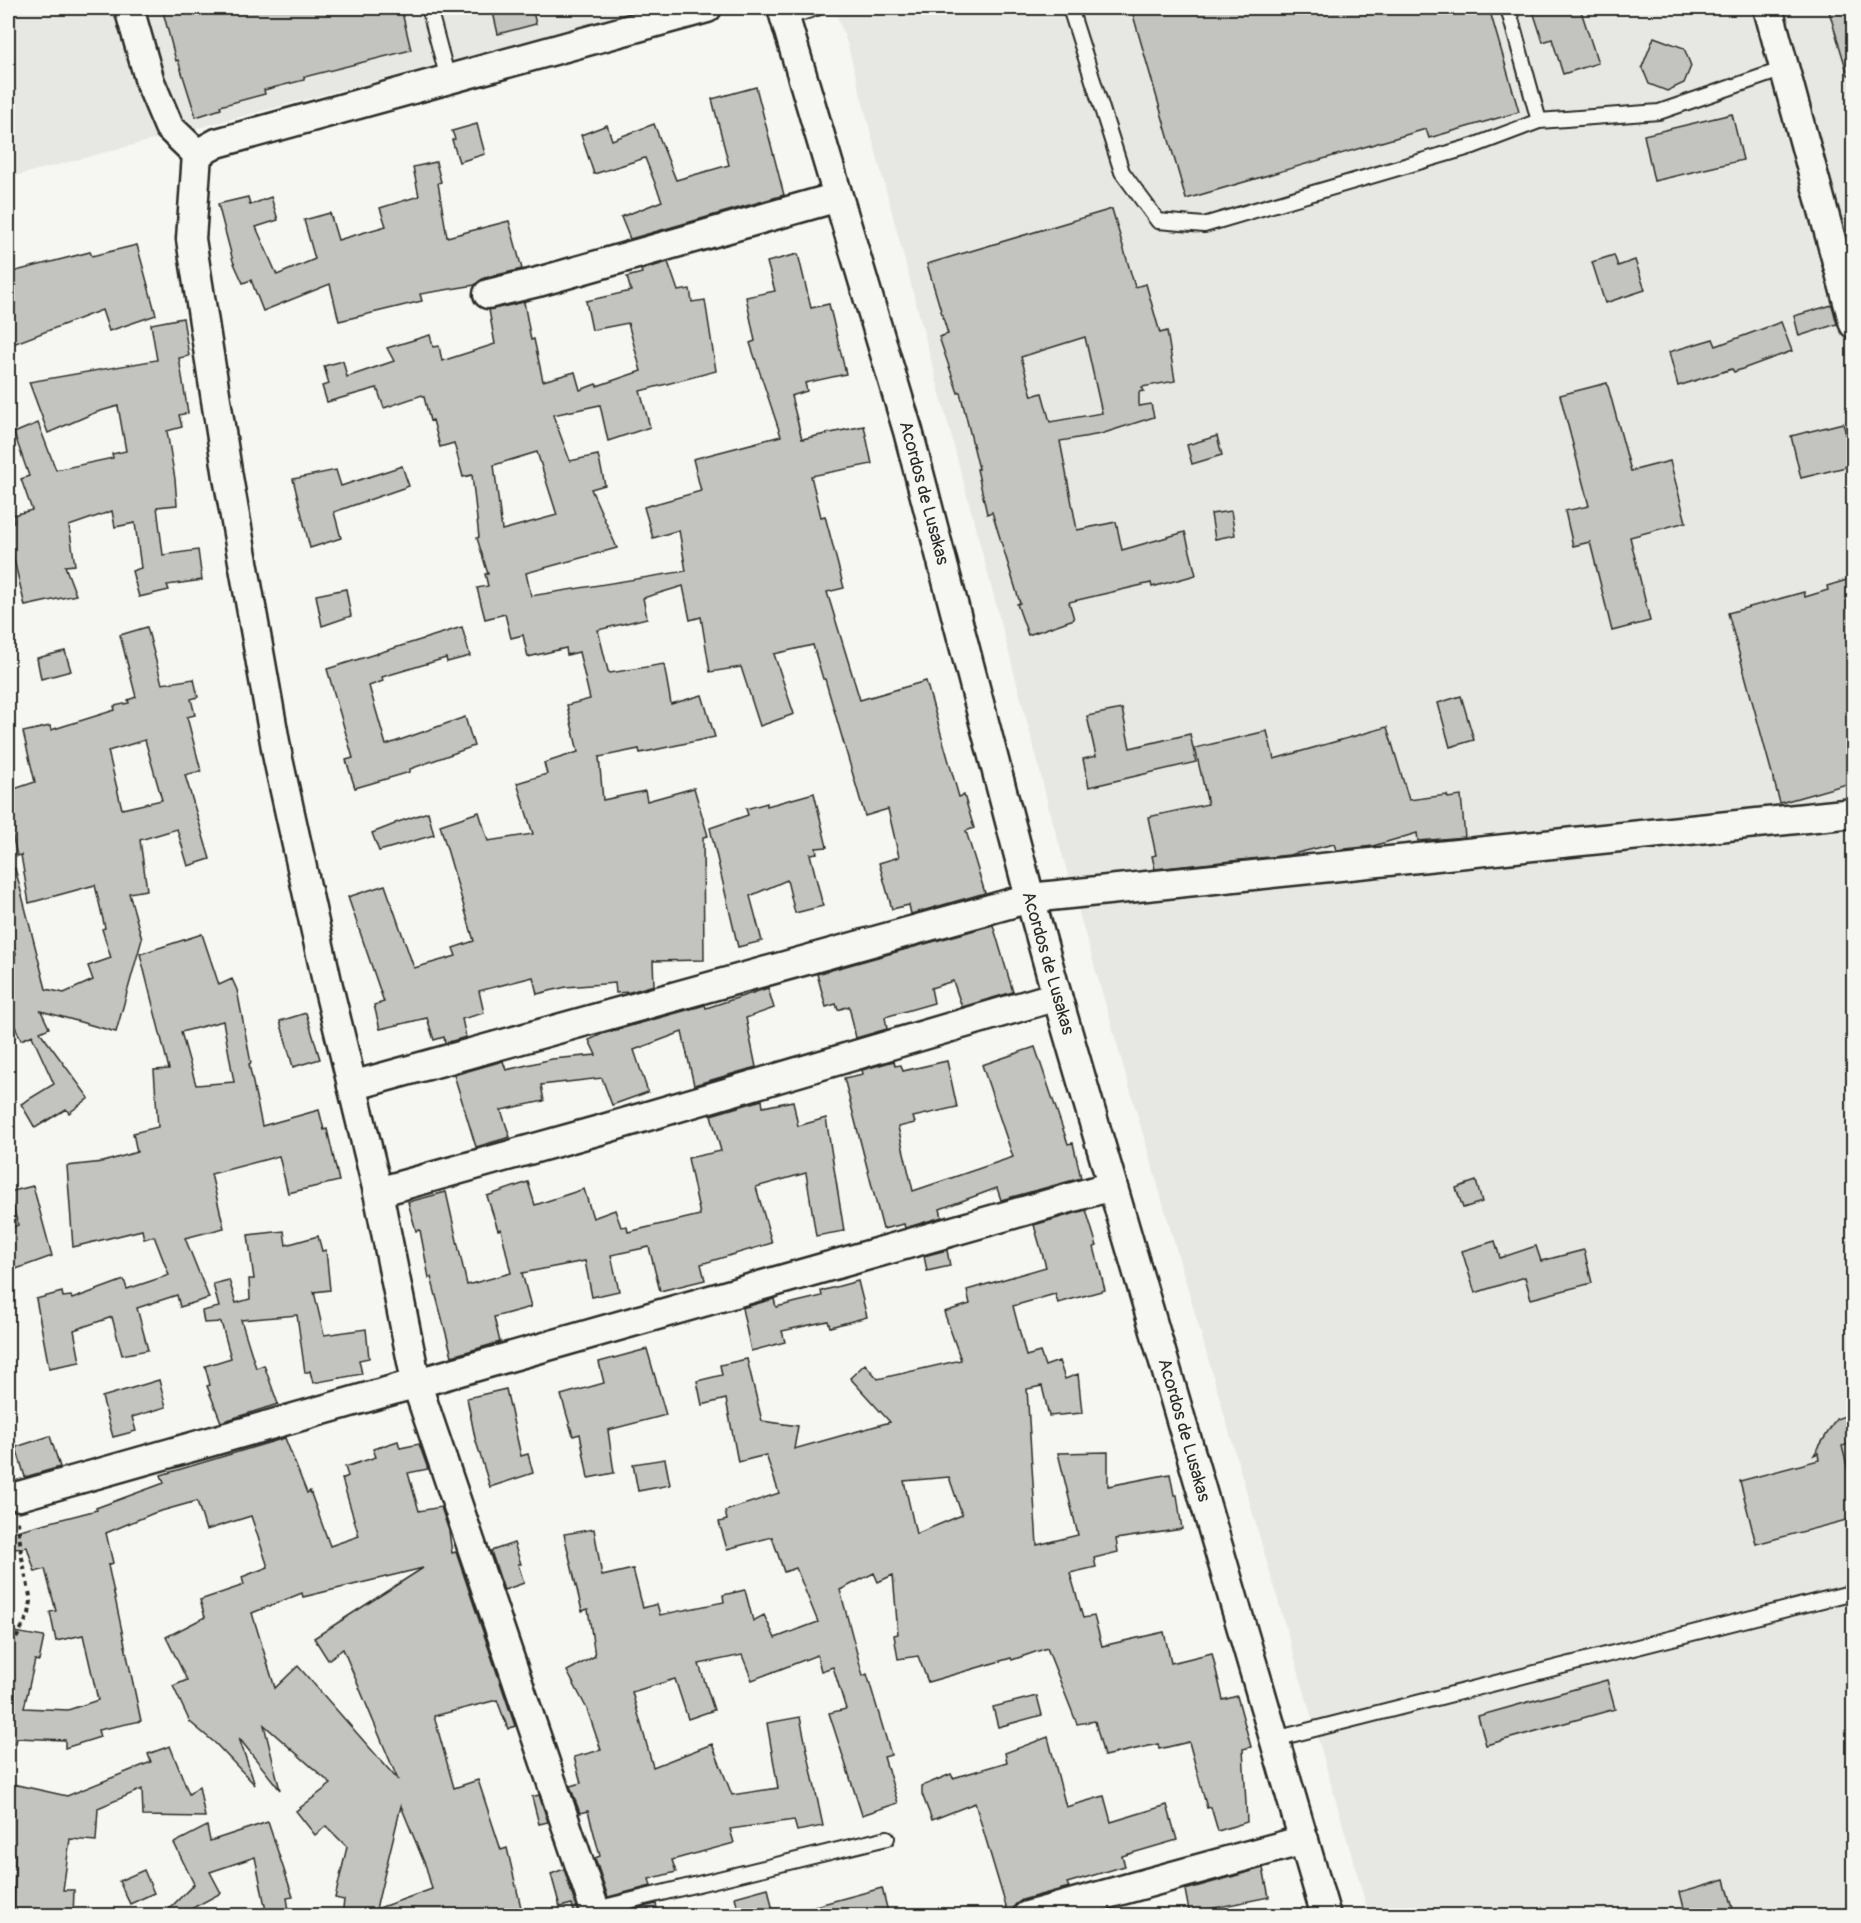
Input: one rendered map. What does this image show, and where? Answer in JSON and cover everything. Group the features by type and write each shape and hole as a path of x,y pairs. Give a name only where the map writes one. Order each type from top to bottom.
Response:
{"street":[{"path":"129,8 150,82 169,127 197,154"},
{"path":"197,154 217,143 707,8"},
{"path":"1768,8 1854,324"},
{"name":"Acordos de Lusakas","path":"783,13 908,431 1057,996 1326,1916"},
{"path":"197,154 191,239 228,477 278,759 328,986 378,1192 416,1382 596,1912"},
{"path":"488,294 838,197"},
{"path":"352,1086 1030,898 1854,813"},
{"path":"378,1192 600,1130 1057,996"},
{"path":"13,1497 1112,1186"},
{"path":"1027,1916 1304,1840"}],"lane":[{"path":"429,8 448,80"},
{"path":"783,13 817,8"},
{"path":"1070,8 1122,172 1158,221 1204,225 1473,146 1539,121 1659,112 1784,69"},
{"path":"1508,8 1539,121"},
{"path":"1275,1739 1854,1592"},
{"path":"596,1912 888,1838"}],"path":[{"path":"8,1654 29,1614 32,1601 21,1553 13,1497"}],"shaded area":[{"path":"8,8 652,8 8,178"},
{"path":"834,8 1853,8 1853,1915 1369,1915 1049,809 847,43"}],"building":[{"path":"162,8 401,8 411,50 304,77 304,80 264,90 265,94 220,106 221,109 196,117 178,60 176,61"},
{"path":"492,8 532,8 536,24 498,34"},
{"path":"1131,8 1489,8 1519,112 1429,138 1426,129 1186,199"},
{"path":"1532,8 1580,8 1598,63 1563,74 1552,39 1543,42"},
{"path":"1828,8 1854,8 1854,74 1848,75"},
{"path":"1654,37 1684,48 1691,66 1684,83 1667,91 1649,84 1642,67"},
{"path":"756,87 784,195 630,239 621,217 662,201 645,158 594,174 581,135 607,125 612,140 654,124 676,180 729,165 712,99"},
{"path":"1732,114 1743,160 1654,181 1644,135"},
{"path":"477,124 485,154 459,162 452,140 455,139 452,131"},
{"path":"436,162 441,182 438,183 447,237 509,221 522,269 484,278 475,285 420,294 422,301 339,321 330,284 263,311 251,280 243,283 233,261 218,204 248,197 250,205 271,197 278,220 256,227 277,275 315,259 304,220 330,213 338,240 386,226 380,208 419,196 413,167"},
{"path":"1112,209 1135,287 1146,284 1160,333 1167,331 1175,381 1142,387 1144,391 1139,392 1139,406 1151,404 1154,417 1101,434 1060,441 1077,530 1116,522 1122,550 1185,532 1196,575 1152,587 1151,583 1069,602 1074,619 1028,635 1017,604 1020,603 992,512 987,514 977,469 979,469 960,392 958,393 939,337 948,334 927,264","holes":["1085,337 1102,413 1050,422 1042,393 1032,396 1021,357"]},
{"path":"137,245 156,315 109,331 102,310 8,346 8,273 90,252 92,256"},
{"path":"798,254 811,308 829,304 846,374 805,383 807,391 791,396 802,439 864,426 872,464 811,476 821,517 825,516 844,588 827,592 860,700 926,681 959,797 964,795 974,828 966,831 985,893 911,914 909,905 892,909 879,863 899,857 888,809 865,816 813,645 774,654 794,714 760,726 741,667 710,672 701,617 690,620 683,586 643,598 647,618 598,630 610,673 664,664 671,704 702,695 715,737 640,753 639,749 599,757 603,800 645,791 647,801 694,788 708,836 703,837 704,960 653,961 654,985 630,992 616,993 615,983 566,987 537,994 533,977 479,991 484,1013 462,1019 466,1037 445,1043 444,1037 434,1040 427,1018 380,1029 374,1005 384,1002 348,897 385,885 414,968 456,956 453,948 474,941 440,825 479,812 488,841 533,834 517,783 547,774 544,763 578,752 567,705 590,699 579,652 567,655 566,648 528,657 523,635 511,638 505,614 485,619 477,588 488,586 485,574 488,574 477,538 479,537 472,475 463,477 454,443 440,447 424,397 422,395 384,408 377,388 327,402 322,386 329,384 324,366 343,361 347,377 394,361 387,348 430,335 433,347 439,346 442,361 495,344 489,310 524,302 531,340 534,339 543,381 575,372 580,390 596,384 597,386 641,371 628,323 592,330 586,301 631,291 627,277 668,262 678,291 690,289 692,302 705,300 716,371 640,391 650,427 608,441 600,405 553,415 570,461 598,455 605,485 591,489 617,548 526,573 531,596 686,571 679,530 653,538 644,507 701,491 693,459 781,436 750,343 755,341 746,297 775,291 767,262","holes":["537,452 557,515 502,530 494,465"]},
{"path":"1614,255 1618,266 1635,260 1645,290 1605,303 1592,262"},
{"path":"1832,305 1837,324 1799,336 1794,316"},
{"path":"183,318 189,356 179,358 188,413 179,415 182,427 167,431 177,505 157,507 163,555 198,550 202,580 167,585 169,590 139,597 132,571 141,568 135,523 115,527 112,511 69,526 75,565 65,566 76,595 25,606 11,547 8,547 8,523 14,522 13,515 32,510 21,479 29,476 14,433 38,423 56,470 113,458 112,454 126,451 118,406 94,413 48,433 29,382 157,360 151,324"},
{"path":"1781,322 1792,351 1734,372 1732,369 1678,386 1669,352 1713,339 1716,346"},
{"path":"1607,383 1631,471 1670,461 1686,522 1630,537 1650,621 1612,631 1590,542 1573,546 1565,511 1589,506 1560,395"},
{"path":"1843,423 1854,465 1801,478 1791,436"},
{"path":"1217,436 1222,455 1192,464 1187,445"},
{"path":"402,466 409,486 334,512 341,538 310,548 293,479 336,470 341,486"},
{"path":"1231,511 1235,535 1215,539 1211,514"},
{"path":"1850,579 1854,592 1854,782 1780,803 1728,613 1804,592 1805,597 1828,590 1827,586"},
{"path":"346,589 351,616 322,626 316,595"},
{"path":"147,627 162,684 194,679 198,697 191,699 195,715 187,717 201,771 185,775 210,859 188,866 177,829 140,840 147,890 129,893 142,939 116,1032 41,1011 49,1028 40,1032 89,1098 69,1113 66,1109 35,1128 21,1104 54,1084 33,1035 21,1040 8,1011 8,957 16,954 8,919 8,869 15,868 46,989 64,993 93,980 88,966 111,958 102,929 105,928 95,885 29,903 21,855 17,856 11,829 14,828 8,805 8,791 35,782 23,732 50,726 51,730 115,710 114,706 129,703 128,700 136,697 120,635","holes":["145,740 162,800 122,809 108,751"]},
{"path":"462,627 470,656 447,662 446,658 382,677 383,681 369,686 386,745 465,717 474,746 410,769 410,772 355,788 346,760 353,758 327,669"},
{"path":"65,651 71,671 41,679 37,658"},
{"path":"1461,696 1474,740 1450,747 1438,703"},
{"path":"1122,709 1130,748 1190,734 1196,762 1089,787 1083,759 1096,756 1087,716"},
{"path":"1387,727 1409,800 1447,795 1448,798 1461,796 1465,837 1418,841 1417,833 1373,846 1336,850 1334,844 1289,855 1155,869 1152,856 1156,855 1148,817 1208,804 1195,748 1267,731 1274,759"},
{"path":"814,793 827,847 816,848 817,853 810,854 823,906 795,913 787,880 750,896 762,941 738,947 710,828 748,815 746,809 767,803 767,806"},
{"path":"428,812 434,835 379,851 372,833"},
{"path":"993,925 1013,992 962,1007 953,981 931,988 934,1003 885,1017 887,1029 856,1038 849,1006 838,1010 836,1004 826,1007 817,974"},
{"path":"202,934 219,985 232,979 237,990 262,1126 319,1110 324,1130 327,1129 339,1181 288,1193 279,1156 211,1174 224,1228 185,1238 209,1298 180,1307 177,1295 137,1308 148,1350 122,1355 112,1317 74,1330 80,1362 49,1368 36,1299 62,1292 63,1297 71,1296 72,1299 124,1280 127,1289 169,1275 154,1236 144,1239 142,1230 73,1247 67,1166 103,1162 137,1152 133,1133 158,1127 154,1070 169,1069 140,954","holes":["223,1021 234,1082 196,1085 181,1032"]},
{"path":"768,988 774,1008 746,1018 756,1067 694,1085 682,1032 634,1050 648,1092 612,1105 602,1078 541,1085 544,1101 501,1110 510,1137 476,1147 454,1075 503,1061 506,1070 552,1059 596,1055 589,1040 602,1034 705,1005 706,1008"},
{"path":"306,1013 320,1059 293,1067 280,1021"},
{"path":"1035,1047 1068,1144 1073,1143 1081,1178 1001,1200 997,1188 940,1209 942,1217 905,1228 904,1224 883,1229 844,1078 863,1074 862,1070 894,1061 895,1066 901,1065 903,1071 947,1061 957,1107 913,1117 915,1123 898,1127 913,1191 1013,1157 982,1065"},
{"path":"762,1100 763,1107 793,1101 798,1126 826,1118 844,1231 816,1236 806,1173 756,1187 772,1243 701,1264 705,1280 660,1291 649,1247 611,1255 619,1291 592,1297 585,1261 522,1273 531,1307 494,1317 500,1342 452,1356 431,1277 429,1278 420,1230 416,1231 408,1202 446,1192 467,1285 511,1273 501,1229 498,1230 487,1196 528,1182 535,1205 584,1189 593,1218 615,1210 621,1227 627,1226 628,1232 700,1215 688,1158 721,1151 711,1115"},
{"path":"1476,1181 1482,1202 1463,1208 1456,1188"},
{"path":"33,1186 52,1256 8,1272 8,1229 18,1225 9,1192"},
{"path":"1086,1210 1097,1246 1094,1247 1105,1290 1058,1303 1055,1294 1013,1306 1026,1356 1040,1352 1045,1366 1059,1361 1065,1379 1078,1374 1082,1413 1049,1416 1042,1386 1027,1389 1037,1545 1078,1535 1058,1453 1108,1452 1108,1486 1170,1474 1174,1495 1177,1495 1182,1529 1116,1539 1118,1552 1094,1558 1096,1567 1070,1573 1083,1618 1094,1616 1102,1646 1164,1632 1171,1663 1212,1653 1223,1700 1237,1696 1251,1747 1243,1749 1247,1822 1218,1831 1211,1807 1207,1808 1189,1742 1159,1749 1158,1744 1104,1756 1095,1721 1077,1724 1047,1648 1012,1660 1011,1658 928,1682 918,1656 898,1659 894,1635 898,1634 893,1575 878,1582 874,1573 840,1590 863,1676 867,1674 891,1755 884,1757 898,1803 862,1815 829,1713 846,1709 833,1667 821,1671 817,1655 752,1680 742,1655 699,1664 714,1710 688,1719 675,1679 632,1692 653,1767 712,1744 732,1795 778,1788 767,1723 800,1717 823,1826 797,1831 794,1820 730,1829 734,1843 672,1860 676,1872 649,1879 651,1886 608,1897 595,1858 600,1856 588,1811 580,1813 570,1786 581,1783 574,1757 601,1750 587,1709 567,1671 595,1656 588,1609 582,1611 564,1534 594,1529 602,1576 633,1569 643,1608 657,1604 660,1615 724,1602 723,1595 745,1590 753,1621 764,1615 775,1638 818,1622 796,1568 784,1572 772,1537 727,1549 719,1522 727,1520 725,1511 779,1493 766,1455 738,1462 726,1399 702,1405 697,1381 722,1375 720,1365 747,1359 762,1421 798,1426 794,1449 890,1422 850,1378 865,1364 878,1379 961,1360 944,1312 970,1304 967,1290 1046,1267 1034,1225","holes":["949,1477 962,1515 916,1534 904,1481"]},
{"path":"284,1231 286,1245 318,1236 322,1251 326,1250 330,1290 314,1292 324,1335 366,1329 369,1358 359,1360 362,1374 313,1383 310,1371 305,1373 297,1315 241,1320 256,1368 264,1365 278,1404 221,1422 207,1386 210,1385 205,1366 231,1358 221,1322 204,1323 202,1311 219,1307 213,1284 229,1280 236,1303 250,1299 249,1279 254,1279 248,1235"},
{"path":"1495,1241 1500,1258 1536,1246 1541,1261 1584,1250 1592,1283 1531,1299 1525,1277 1475,1293 1462,1251"},
{"path":"947,1250 950,1266 927,1271 924,1256"},
{"path":"858,1281 867,1317 830,1327 828,1321 782,1331 785,1342 751,1351 742,1308 774,1299 776,1307 822,1296 821,1291"},
{"path":"647,1349 666,1415 608,1430 614,1473 588,1478 580,1434 573,1436 561,1395 604,1383 599,1362"},
{"path":"159,1380 166,1407 132,1417 136,1431 113,1437 102,1397"},
{"path":"506,1389 521,1456 528,1454 533,1473 490,1487 475,1438 467,1398"},
{"path":"1854,1413 1854,1443 1842,1446 1854,1494 1854,1518 1756,1544 1740,1481 1819,1460 1818,1453 1814,1455 1836,1419"},
{"path":"50,1436 60,1467 25,1477 16,1447"},
{"path":"285,1438 307,1493 310,1491 330,1546 359,1536 342,1479 348,1476 345,1467 376,1457 373,1449 398,1441 400,1448 419,1444 428,1469 408,1473 419,1511 441,1507 449,1531 452,1553 456,1552 515,1726 508,1729 497,1700 434,1716 454,1788 478,1780 501,1850 507,1848 523,1916 342,1916 344,1900 335,1898 347,1847 326,1826 315,1835 296,1811 331,1784 264,1725 280,1790 239,1738 255,1785 215,1743 190,1722 173,1686 187,1680 166,1637 205,1617 200,1600 244,1585 242,1577 268,1567 251,1516 206,1530 197,1501 154,1513 106,1533 113,1563 108,1565 141,1721 98,1730 100,1737 65,1748 65,1740 17,1738 16,1744 8,1743 8,1661 10,1662 15,1632 44,1637 39,1661 35,1660 24,1708 68,1710 98,1700 83,1635 56,1641 50,1612 56,1611 45,1569 35,1572 27,1547 8,1550 8,1533 97,1510 96,1508 164,1483 161,1475","holes":["423,1568 314,1638 328,1660 343,1649 398,1780 298,1666 275,1688 252,1613 302,1593 303,1597","401,1806 426,1867 432,1889 376,1909"]},
{"path":"665,1459 670,1485 638,1491 633,1464"},
{"path":"514,1543 524,1583 504,1590 491,1551"},
{"path":"1607,1680 1615,1709 1486,1745 1478,1716"},
{"path":"1037,1696 1042,1715 998,1727 993,1707"},
{"path":"1048,1737 1066,1807 1104,1796 1111,1822 1167,1805 1177,1840 1122,1856 1125,1866 1067,1883 1069,1887 1022,1900 1015,1905 1009,1916 975,1803 932,1820 922,1794 922,1786 951,1774 953,1778 1007,1762 1005,1753"},
{"path":"170,1746 189,1794 199,1786 205,1817 143,1816 142,1789 98,1808 96,1841 70,1839 63,1890 74,1890 73,1916 14,1916 15,1855 8,1854 8,1783 67,1796 151,1762 148,1754"},
{"path":"539,1795 548,1822 539,1824 532,1797"},
{"path":"268,1822 293,1897 287,1898 290,1916 267,1916 255,1857 210,1872 221,1893 178,1916 162,1916 194,1884 174,1843 207,1826 210,1841"},
{"path":"1263,1868 1269,1897 1209,1909 1210,1916 1190,1916 1185,1890"},
{"path":"564,1869 579,1916 575,1916 572,1904 560,1907 551,1874"},
{"path":"144,1870 154,1893 130,1904 119,1881"},
{"path":"1725,1879 1735,1916 1686,1916 1680,1892"},
{"path":"768,1888 774,1916 740,1916 735,1897"},
{"path":"882,1888 889,1916 805,1916 804,1909"},
{"path":"656,1904 659,1916 613,1916 613,1914"}]}
